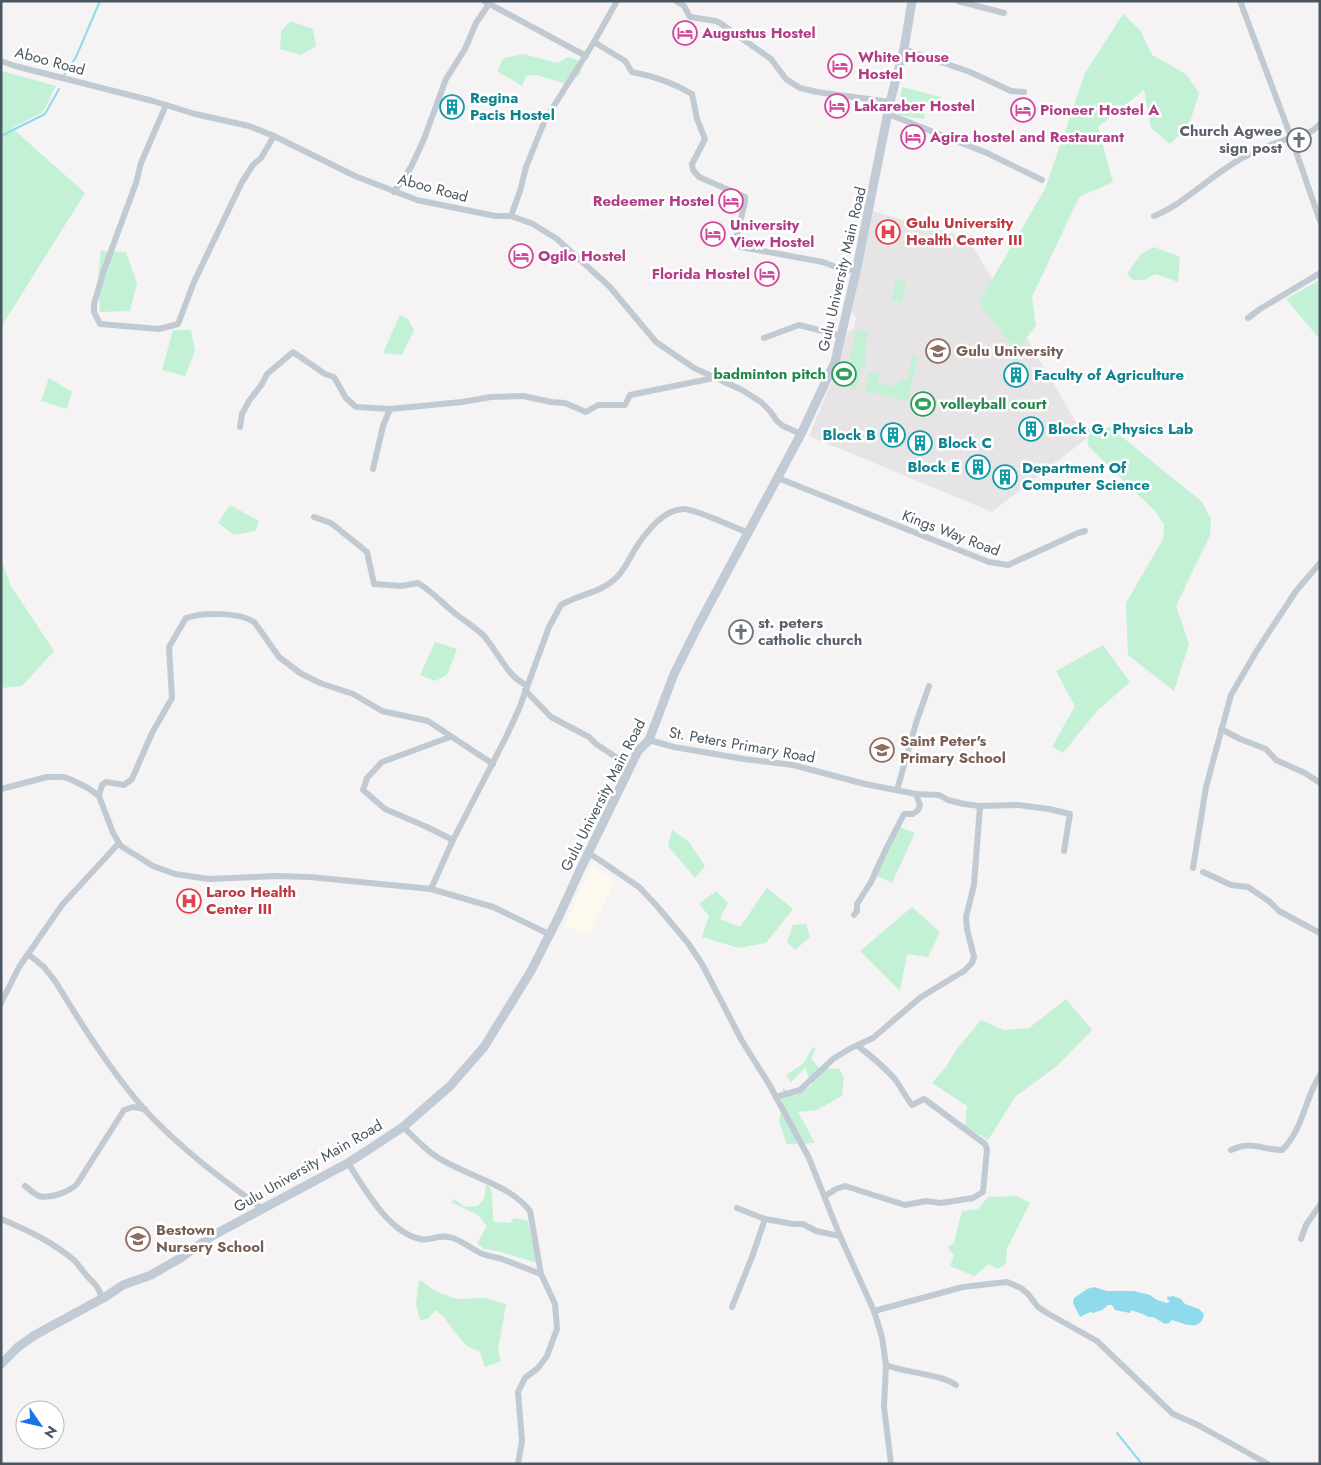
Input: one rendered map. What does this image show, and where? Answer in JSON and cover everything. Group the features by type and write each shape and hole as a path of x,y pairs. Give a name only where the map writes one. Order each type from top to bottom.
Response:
{"street":[{"path":"511,216 526,167 545,120 586,56 617,1"},
{"path":"676,1 684,6 690,17 696,20 716,21 744,40 775,63 786,79 800,88 890,102"},
{"name":"Gulu University Main Road","path":"1,1364 18,1347 35,1335 122,1285 151,1275 179,1259 212,1236 348,1163 403,1127 450,1086 484,1047 531,971 638,751 648,740 678,666 716,589 778,478 831,372 842,336 890,102 904,48 912,1"},
{"path":"958,1 1004,13"},
{"path":"1240,1 1292,137 1320,220"},
{"path":"394,192 411,167 446,78 465,49 486,3 586,56"},
{"path":"594,42 625,61 632,72 649,75 692,94 697,120 705,139 692,164 693,170 700,177 745,197 737,234 738,245 823,262 846,271 857,267"},
{"path":"904,48 970,72 1011,90 1024,92"},
{"name":"Aboo Road","path":"1,61 249,126 274,136 355,176 417,200 485,214 511,216 533,224 557,239 609,286 656,342 694,368 742,390 761,402 783,426 801,434"},
{"path":"166,105 141,162 136,183 104,270 94,304 96,317 100,324 159,329 178,324 194,282 242,182 253,165 261,158 274,136"},
{"path":"888,114 987,153 1042,180"},
{"path":"1154,216 1170,209 1218,172 1244,157 1292,137 1310,133 1320,124"},
{"path":"1248,318 1320,273"},
{"path":"764,338 799,325 842,336"},
{"path":"240,427 242,414 267,374 293,352 325,374 334,377 346,398 356,407 390,409 462,402 491,397 523,396 564,403 586,412 598,405 625,405 630,395 714,378"},
{"path":"374,469 383,426 390,409"},
{"name":"Kings Way Road","path":"778,478 998,565 1008,565 1084,532"},
{"path":"430,889 453,840 493,764 518,709 549,627 561,605 595,592 611,583 623,570 648,529 667,514 688,509 748,533"},
{"path":"314,517 331,523 367,552 374,584 401,586 418,583 431,591 489,642 516,679 551,717 589,737 601,748 631,767"},
{"path":"1193,868 1206,787 1231,695 1296,591 1320,563"},
{"path":"98,796 102,785 106,782 124,785 132,779 152,733 172,698 169,647 182,623 190,617 210,614 251,619 256,623 279,657 300,673 320,683 353,694 382,710 428,721 493,764"},
{"path":"897,790 916,723 929,686"},
{"path":"1221,729 1240,739 1262,746 1276,760 1305,773 1320,783"},
{"path":"450,737 382,762 368,778 363,790 384,810 427,827 453,840"},
{"name":"St. Peters Primary Road","path":"648,740 674,747 793,765 865,784 916,794 939,795 948,800 980,806 1007,805 1044,808 1070,814 1064,851"},
{"path":"1,789 47,777 64,777 88,788 98,796 118,844 153,866 175,874 209,879 277,876 310,877 430,889 493,907 548,934"},
{"path":"854,915 857,911 857,904 871,882 904,814 913,814 918,810 920,805 916,794"},
{"path":"776,1097 800,1090 833,1059 873,1038 921,997 964,971 974,960 966,929 966,917 974,885 980,806"},
{"path":"1,1003 14,976 62,906 118,844"},
{"path":"589,853 639,887 688,943 702,964 742,1041 776,1097 809,1158 840,1236 874,1311 885,1350 884,1407 891,1464"},
{"path":"1203,872 1231,885 1248,887 1270,902 1279,911 1320,933"},
{"path":"28,954 44,967 55,981 122,1082 144,1109 207,1169 263,1209"},
{"path":"825,1196 845,1186 905,1204 926,1201 941,1203 973,1198 983,1192 987,1149 985,1144 924,1099 912,1104 893,1078 877,1061 858,1046"},
{"path":"1231,1150 1242,1145 1250,1145 1282,1150 1294,1134 1311,1090 1320,1075"},
{"path":"25,1186 39,1196 63,1194 72,1189 124,1110 133,1107 144,1109"},
{"path":"403,1127 434,1155 509,1192 524,1204 530,1212 541,1274 555,1304 557,1329 547,1356 538,1368 525,1378 518,1392 522,1441 518,1464"},
{"path":"348,1163 378,1206 401,1231 422,1240 437,1236 450,1237 482,1254 541,1274"},
{"path":"1301,1239 1306,1225 1320,1206"},
{"path":"737,1208 765,1219 803,1224 816,1231 840,1236"},
{"path":"1,1219 21,1227 58,1248 76,1262 88,1278 96,1283 102,1298"},
{"path":"732,1307 765,1219"},
{"path":"874,1311 963,1287 1007,1282 1021,1288 1038,1307 1047,1313 1097,1341 1173,1414 1198,1425 1268,1464"},
{"path":"886,1365 946,1379 956,1385"}],"shaded area":[{"name":"Gulu University","path":"872,211 968,238 1086,439 992,512 809,436 837,369 847,333 854,328 856,318 851,310"},
{"path":"592,865 615,880 590,935 563,926"}],"green space":[{"path":"1123,14 1140,30 1152,55 1186,74 1199,93 1189,125 1170,144 1151,128 1144,90 1098,127 1113,182 1079,197 1032,297 1036,325 1016,352 979,302 1045,189 1085,73"},
{"path":"290,21 313,29 316,46 301,55 280,49 281,32"},
{"path":"523,54 558,63 568,57 583,62 580,74 569,85 537,75 526,76 522,86 497,71 504,58"},
{"path":"1,71 56,86 43,112 12,128 85,193 1,327"},
{"path":"902,87 941,97 942,107 926,105 924,119 897,115"},
{"path":"1154,247 1180,257 1178,282 1156,274 1144,280 1133,280 1127,274 1141,254"},
{"path":"101,251 126,252 137,283 130,311 100,312 98,276"},
{"path":"895,280 906,281 902,303 892,300"},
{"path":"1320,280 1320,336 1318,337 1286,299"},
{"path":"400,315 408,319 414,330 402,355 383,353"},
{"path":"857,329 868,332 864,355 867,355 864,368 861,367 856,389 845,386 843,378"},
{"path":"173,330 191,330 195,351 185,376 162,370"},
{"path":"913,355 918,356 908,401 865,391 869,372 879,374 878,383 895,387 896,383 900,383 901,379 907,381"},
{"path":"49,378 72,392 67,409 41,401"},
{"path":"1110,427 1202,502 1211,519 1210,535 1176,606 1189,644 1174,691 1128,655 1126,603 1163,539 1164,524 1156,512 1088,446 1087,429"},
{"path":"230,505 259,521 255,531 234,535 218,523"},
{"path":"1,559 11,586 54,651 22,686 1,688"},
{"path":"435,642 457,649 447,675 435,681 420,675"},
{"path":"1103,645 1130,682 1097,711 1063,753 1052,747 1075,706 1056,671"},
{"path":"895,825 915,833 892,883 871,873"},
{"path":"672,830 689,842 705,866 695,878 668,846"},
{"path":"767,888 793,909 766,943 739,948 702,937 709,916 699,904 716,891 728,903 720,919 740,927"},
{"path":"912,907 940,932 928,957 907,954 900,991 860,951"},
{"path":"806,924 810,937 795,950 787,942 793,925"},
{"path":"1066,999 1092,1030 1057,1066 1016,1096 988,1140 965,1126 967,1106 932,1083 946,1067 956,1050 981,1020 1004,1030 1029,1028"},
{"path":"813,1047 816,1049 811,1059 819,1068 839,1069 844,1077 842,1096 817,1110 798,1112 815,1143 787,1144 779,1122 783,1088 795,1096 812,1085 805,1068 791,1082 786,1075 803,1064"},
{"path":"486,1183 491,1191 494,1222 510,1223 514,1218 528,1221 537,1263 498,1251 484,1249 477,1243 487,1226 478,1215 451,1202 454,1199 465,1207 478,1206 484,1199"},
{"path":"1017,1196 1030,1203 1007,1249 1006,1264 998,1269 989,1264 974,1276 950,1266 954,1256 948,1247 954,1243 962,1211 978,1209 988,1197"},
{"path":"419,1280 435,1291 456,1299 484,1298 506,1304 498,1350 501,1361 485,1367 480,1352 467,1346 444,1317 435,1310 428,1319 420,1320 416,1304"}],"water":[{"path":"1094,1287 1107,1291 1134,1291 1150,1295 1157,1300 1167,1303 1170,1301 1167,1297 1173,1296 1181,1299 1185,1304 1199,1309 1204,1314 1200,1323 1196,1325 1187,1325 1172,1320 1165,1324 1153,1317 1148,1317 1131,1310 1130,1313 1115,1310 1112,1305 1108,1305 1102,1310 1090,1312 1080,1317 1073,1303 1074,1298 1087,1289"}],"waterway":[{"path":"64,75 76,57 100,1"},
{"path":"1,136 45,114 59,89"},
{"path":"1117,1433 1142,1464"}],"place":[{"name":"Augustus Hostel","path":"685,33"},
{"name":"White House Hostel","path":"840,66"},
{"name":"Lakareber Hostel","path":"837,106"},
{"name":"Regina Pacis Hostel","path":"452,107"},
{"name":"Pioneer Hostel A","path":"1023,110"},
{"name":"Agira hostel and Restaurant","path":"913,137"},
{"name":"Church Agwee sign post","path":"1299,140"},
{"name":"Redeemer Hostel","path":"731,201"},
{"name":"Gulu University Health Center III","path":"888,232"},
{"name":"University View Hostel","path":"713,234"},
{"name":"Ogilo Hostel","path":"521,256"},
{"name":"Florida Hostel","path":"767,274"},
{"name":"Gulu University","path":"938,351"},
{"name":"badminton pitch","path":"844,374"},
{"name":"Faculty of Agriculture","path":"1016,375"},
{"name":"volleyball court","path":"923,404"},
{"name":"Block G, Physics Lab","path":"1031,429"},
{"name":"Block B","path":"893,435"},
{"name":"Block C","path":"920,443"},
{"name":"Block E","path":"978,467"},
{"name":"Department Of Computer Science","path":"1005,477"},
{"name":"st. peters catholic church","path":"741,632"},
{"name":"Saint Peter's Primary School","path":"882,750"},
{"name":"Laroo Health Center III","path":"189,901"},
{"name":"Bestown Nursery School","path":"138,1239"}]}
